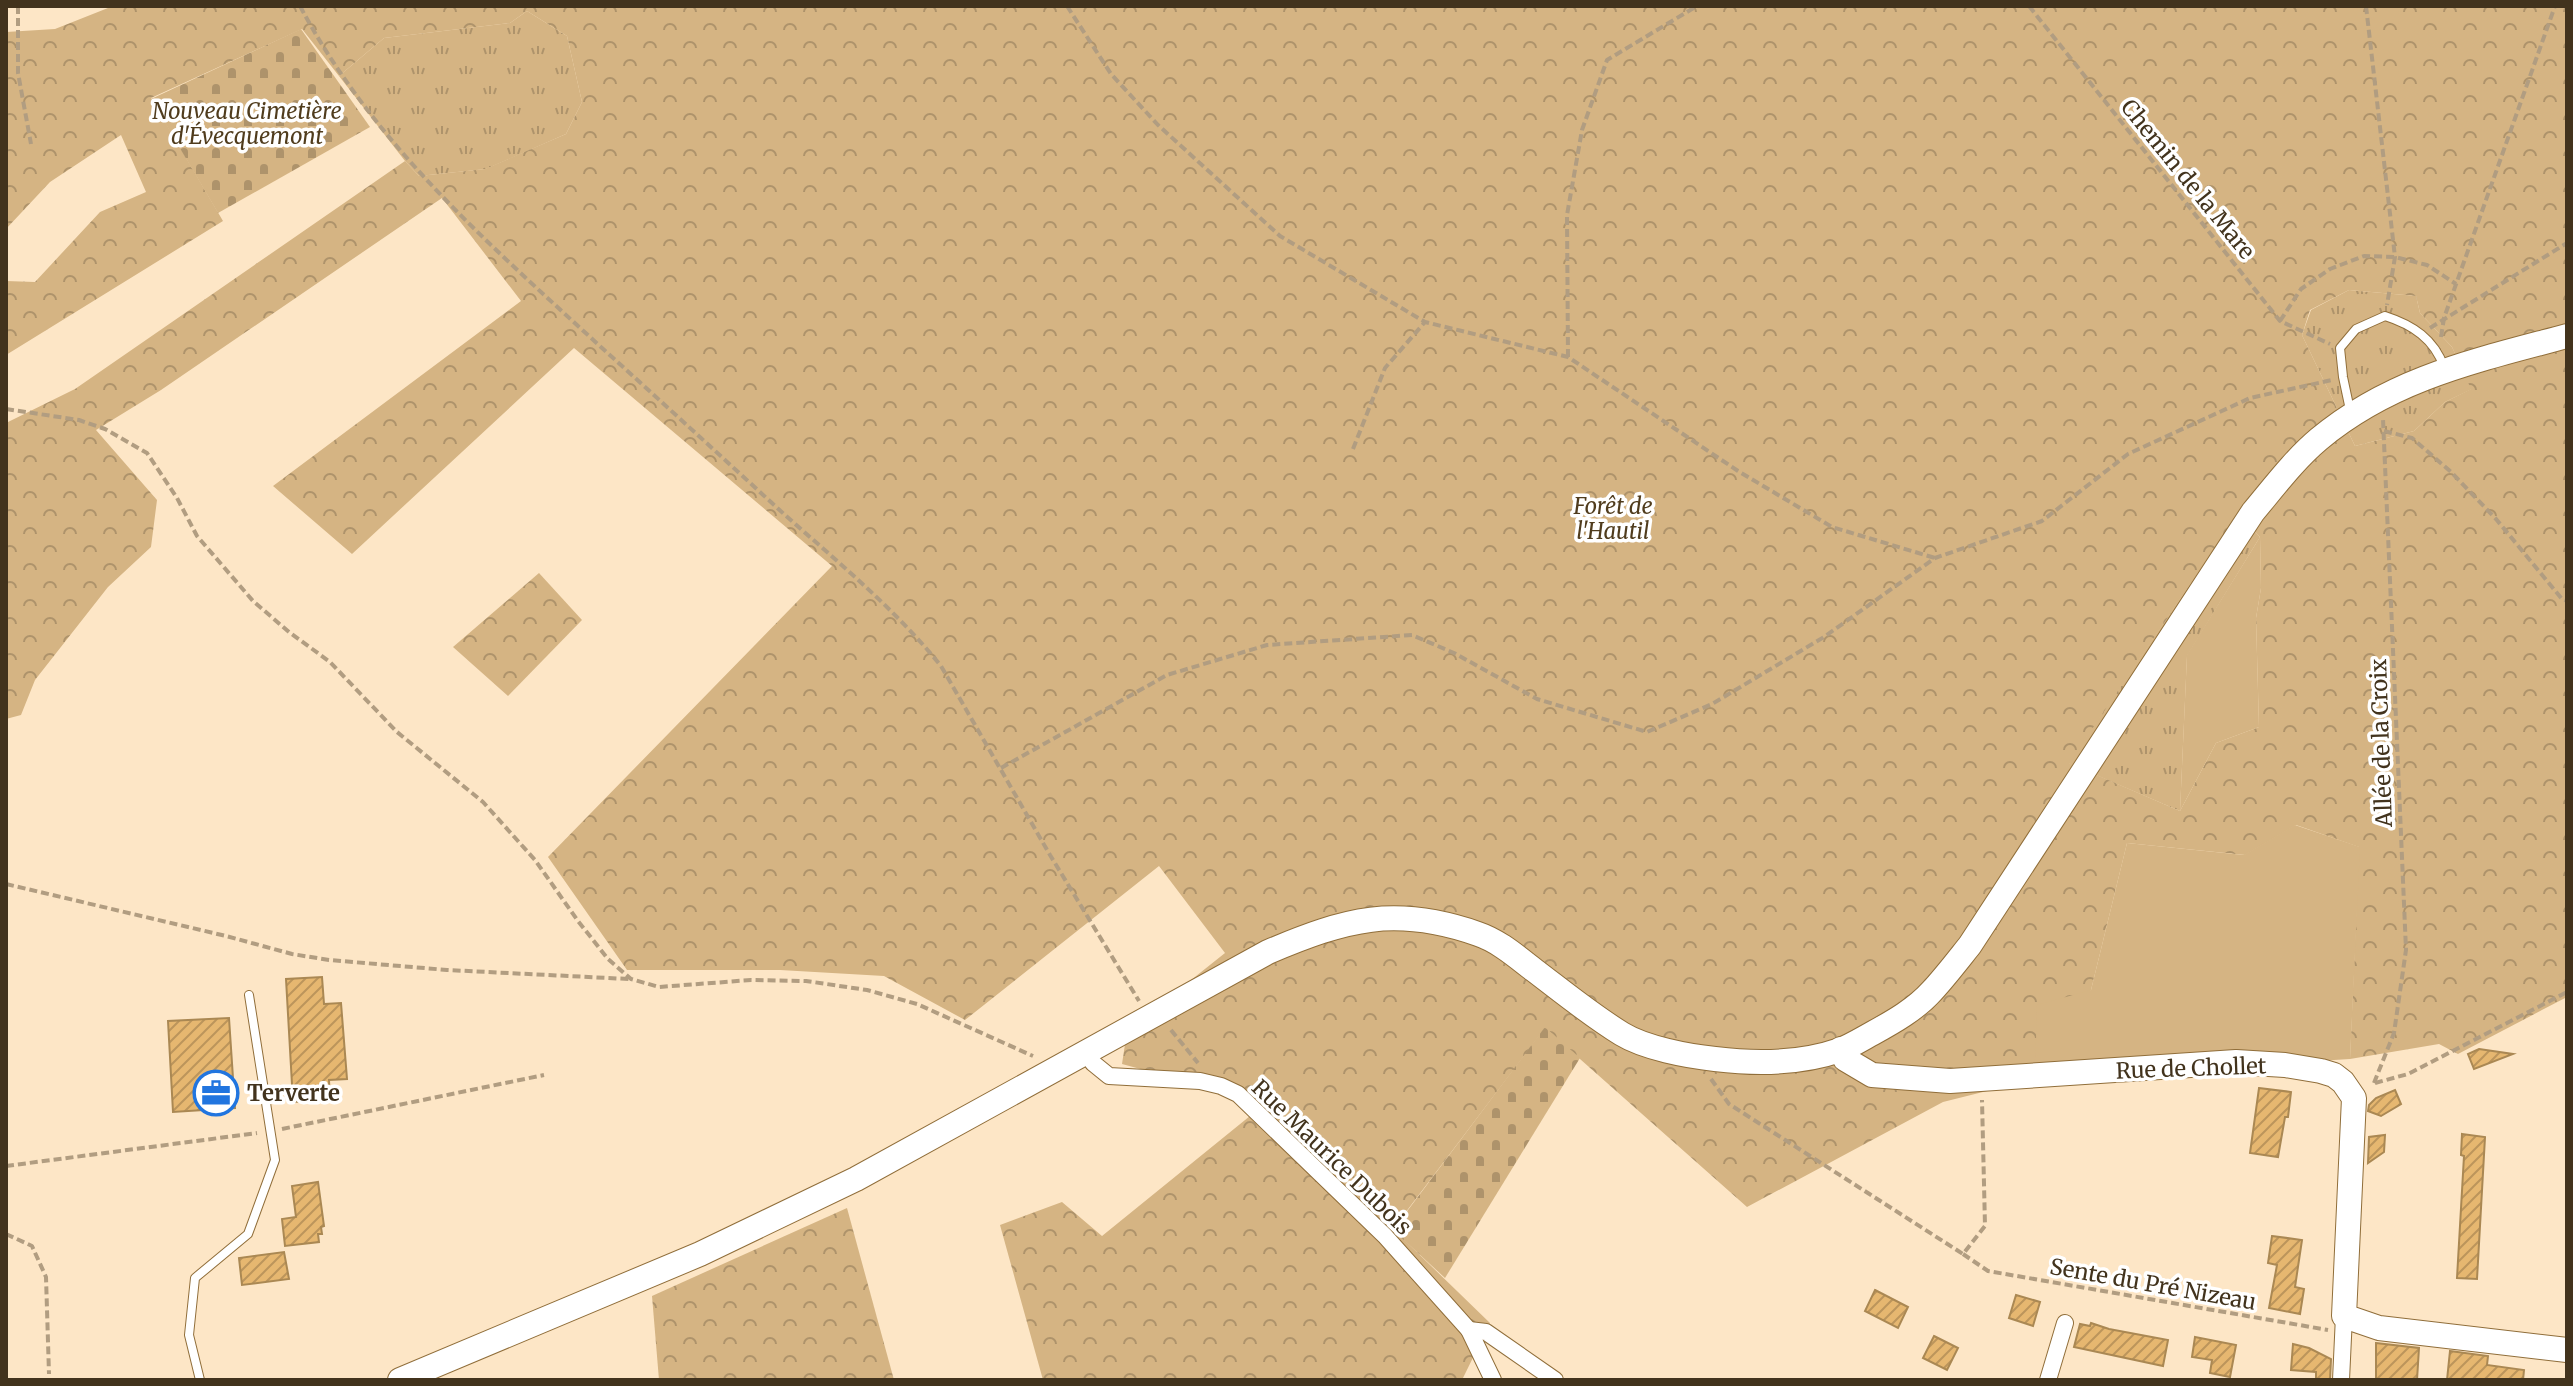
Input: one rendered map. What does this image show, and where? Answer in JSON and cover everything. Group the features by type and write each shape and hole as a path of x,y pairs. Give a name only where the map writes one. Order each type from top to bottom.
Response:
{"main road":[{"path":"400,1380 714,1248 856,1179 1086,1053 1159,1023 1268,952 1321,930 1380,918 1443,924 1482,935 1509,951 1626,1037 1697,1057 1754,1063 1805,1058 1841,1049 1889,1025 1930,993 1970,945 2253,512 2318,439 2441,360 2567,336"},
{"name":"Rue de Chollet","path":"1841,1049 1845,1059 1872,1075 1950,1081 2236,1062 2321,1071 2364,1090"},
{"path":"2364,1090 2343,1324 2567,1350"}],"street":[{"name":"Rue Maurice Dubois","path":"1086,1053 1109,1076 1200,1081 1238,1094 1385,1236 1469,1330 1493,1380"},
{"path":"2048,1380 2065,1323"},
{"path":"2341,1380 2343,1324"},
{"path":"1469,1330 1486,1332 1555,1380"}],"lane":[{"path":"2351,415 2340,348 2356,329 2385,316 2406,322 2422,333 2441,360"},
{"path":"200,1380 189,1335 195,1278 248,1234 275,1160 249,995"}],"path":[{"path":"18,6 18,73 31,144"},
{"path":"300,6 316,37 367,110 461,219 849,570 922,643 941,666 1050,855 1159,1023 1190,1053"},
{"path":"1067,6 1111,74 1139,105 1280,236 1425,322 1568,357 1738,471 1832,527 1935,558"},
{"path":"1568,357 1567,215 1582,130 1607,60 1697,6"},
{"name":"Chemin de la Mare","path":"2029,6 2280,321 2340,348"},
{"path":"2366,6 2395,257 2385,316"},
{"path":"2441,360 2444,318 2555,6"},
{"path":"2422,333 2567,243"},
{"path":"2280,321 2301,289 2330,269 2364,256 2395,257 2427,265 2456,284"},
{"path":"1353,449 1385,368 1425,322"},
{"path":"1001,768 1167,675 1267,645 1412,635 1454,653 1537,699 1647,732 1712,704 1824,637 1935,558 2042,521 2128,454 2250,398 2343,377"},
{"name":"Allée de la Croix","path":"2364,1090 2394,1033 2406,950 2383,396"},
{"path":"6,409 79,420 105,429 147,453 177,498 197,536 253,601 330,662 397,732 483,802 535,860 608,959 631,979"},
{"path":"2384,431 2412,438 2451,472 2567,601"},
{"path":"6,884 292,954 329,960 447,970 631,979 659,987 751,980 806,981 867,990 917,1004 1057,1068"},
{"path":"2364,1090 2408,1074 2567,992"},
{"name":"Sente du Pré Nizeau","path":"1697,1057 1729,1104 1988,1271 2343,1324"},
{"path":"1963,1254 1985,1226 1982,1079"},
{"path":"6,1234 32,1246 46,1277 49,1374"}],"green space":[{"name":"Forêt de l'Hautil","path":"113,6 2567,6 2567,997 2458,1054 2439,1044 2350,1059 2359,847 2296,825 2245,855 2127,843 2091,990 2035,1079 1943,1102 1747,1207 1545,1028 1393,1229 1490,1323 1462,1380 1043,1380 1000,1225 1062,1202 1102,1236 1266,1103 1122,1064 1127,1031 1225,953 1159,866 965,1020 884,976 780,970 627,970 548,857 832,566 574,348 352,554 273,486 521,301 442,198 161,390 96,430 157,500 151,547 108,587 35,680 21,715 6,719 6,423 75,389 405,161 419,176 485,169 566,134 582,102 567,36 527,11 510,23 384,38 339,76 302,29 151,98 223,221 6,355 6,281 35,282 100,212 146,192 121,135 50,182 6,229 6,32 55,29","holes":["2349,290 2416,296 2420,313 2452,347 2471,389 2445,402 2414,431 2355,446 2302,335 2310,310","2238,514 2260,537 2261,588 2256,618 2259,727 2216,743 2180,811 2069,763"]},
{"path":"527,11 567,36 582,102 566,134 486,169 419,176 339,76 384,38 510,23"},
{"name":"Nouveau Cimetière d'Évecquemont","path":"301,29 370,127 218,213 151,99"},
{"path":"2349,290 2416,296 2420,313 2452,347 2472,389 2445,402 2414,431 2355,446 2302,335 2311,310"},
{"path":"2238,514 2260,537 2187,656 2180,811 2068,763"},
{"path":"2260,537 2261,588 2256,618 2259,727 2216,743 2180,811 2187,655"},
{"path":"539,573 582,620 508,696 453,647"},
{"path":"2295,825 2360,847 2350,1059 2035,1079 2037,1005 2091,990 2127,843 2244,855"},
{"path":"1545,1027 1580,1058 1445,1278 1393,1230"},
{"path":"847,1208 894,1380 659,1380 652,1296"}],"building":[{"path":"322,977 324,1004 341,1003 347,1079 329,1080 330,1100 293,1102 286,979"},
{"path":"229,1018 235,1108 173,1112 168,1021"},
{"path":"2479,1049 2513,1054 2474,1069 2468,1054"},
{"path":"2259,1088 2291,1092 2278,1157 2250,1153"},
{"path":"2395,1090 2401,1104 2381,1116 2368,1111 2376,1098"},
{"path":"2462,1134 2485,1137 2477,1279 2457,1278 2464,1156 2461,1155"},
{"path":"2385,1135 2384,1152 2368,1163 2369,1137"},
{"path":"318,1182 324,1226 321,1227 322,1234 318,1234 319,1242 285,1246 282,1219 296,1217 292,1186"},
{"path":"2272,1236 2302,1240 2295,1287 2304,1289 2300,1314 2269,1308 2277,1265 2268,1263"},
{"path":"284,1252 289,1279 242,1285 239,1258"},
{"path":"1875,1290 1908,1307 1898,1328 1865,1311"},
{"path":"2016,1295 2040,1302 2033,1326 2009,1318"},
{"path":"2091,1323 2168,1340 2163,1366 2074,1347 2080,1324 2090,1326"},
{"path":"1934,1336 1958,1348 1947,1370 1923,1358"},
{"path":"2195,1337 2236,1345 2230,1377 2210,1373 2212,1360 2192,1357"},
{"path":"2376,1343 2419,1348 2417,1380 2376,1380"},
{"path":"2293,1344 2331,1359 2330,1380 2316,1380 2316,1372 2291,1370"},
{"path":"2450,1351 2488,1356 2487,1365 2524,1370 2523,1380 2447,1380"}],"place":[{"name":"Terverte","path":"216,1093"}]}
